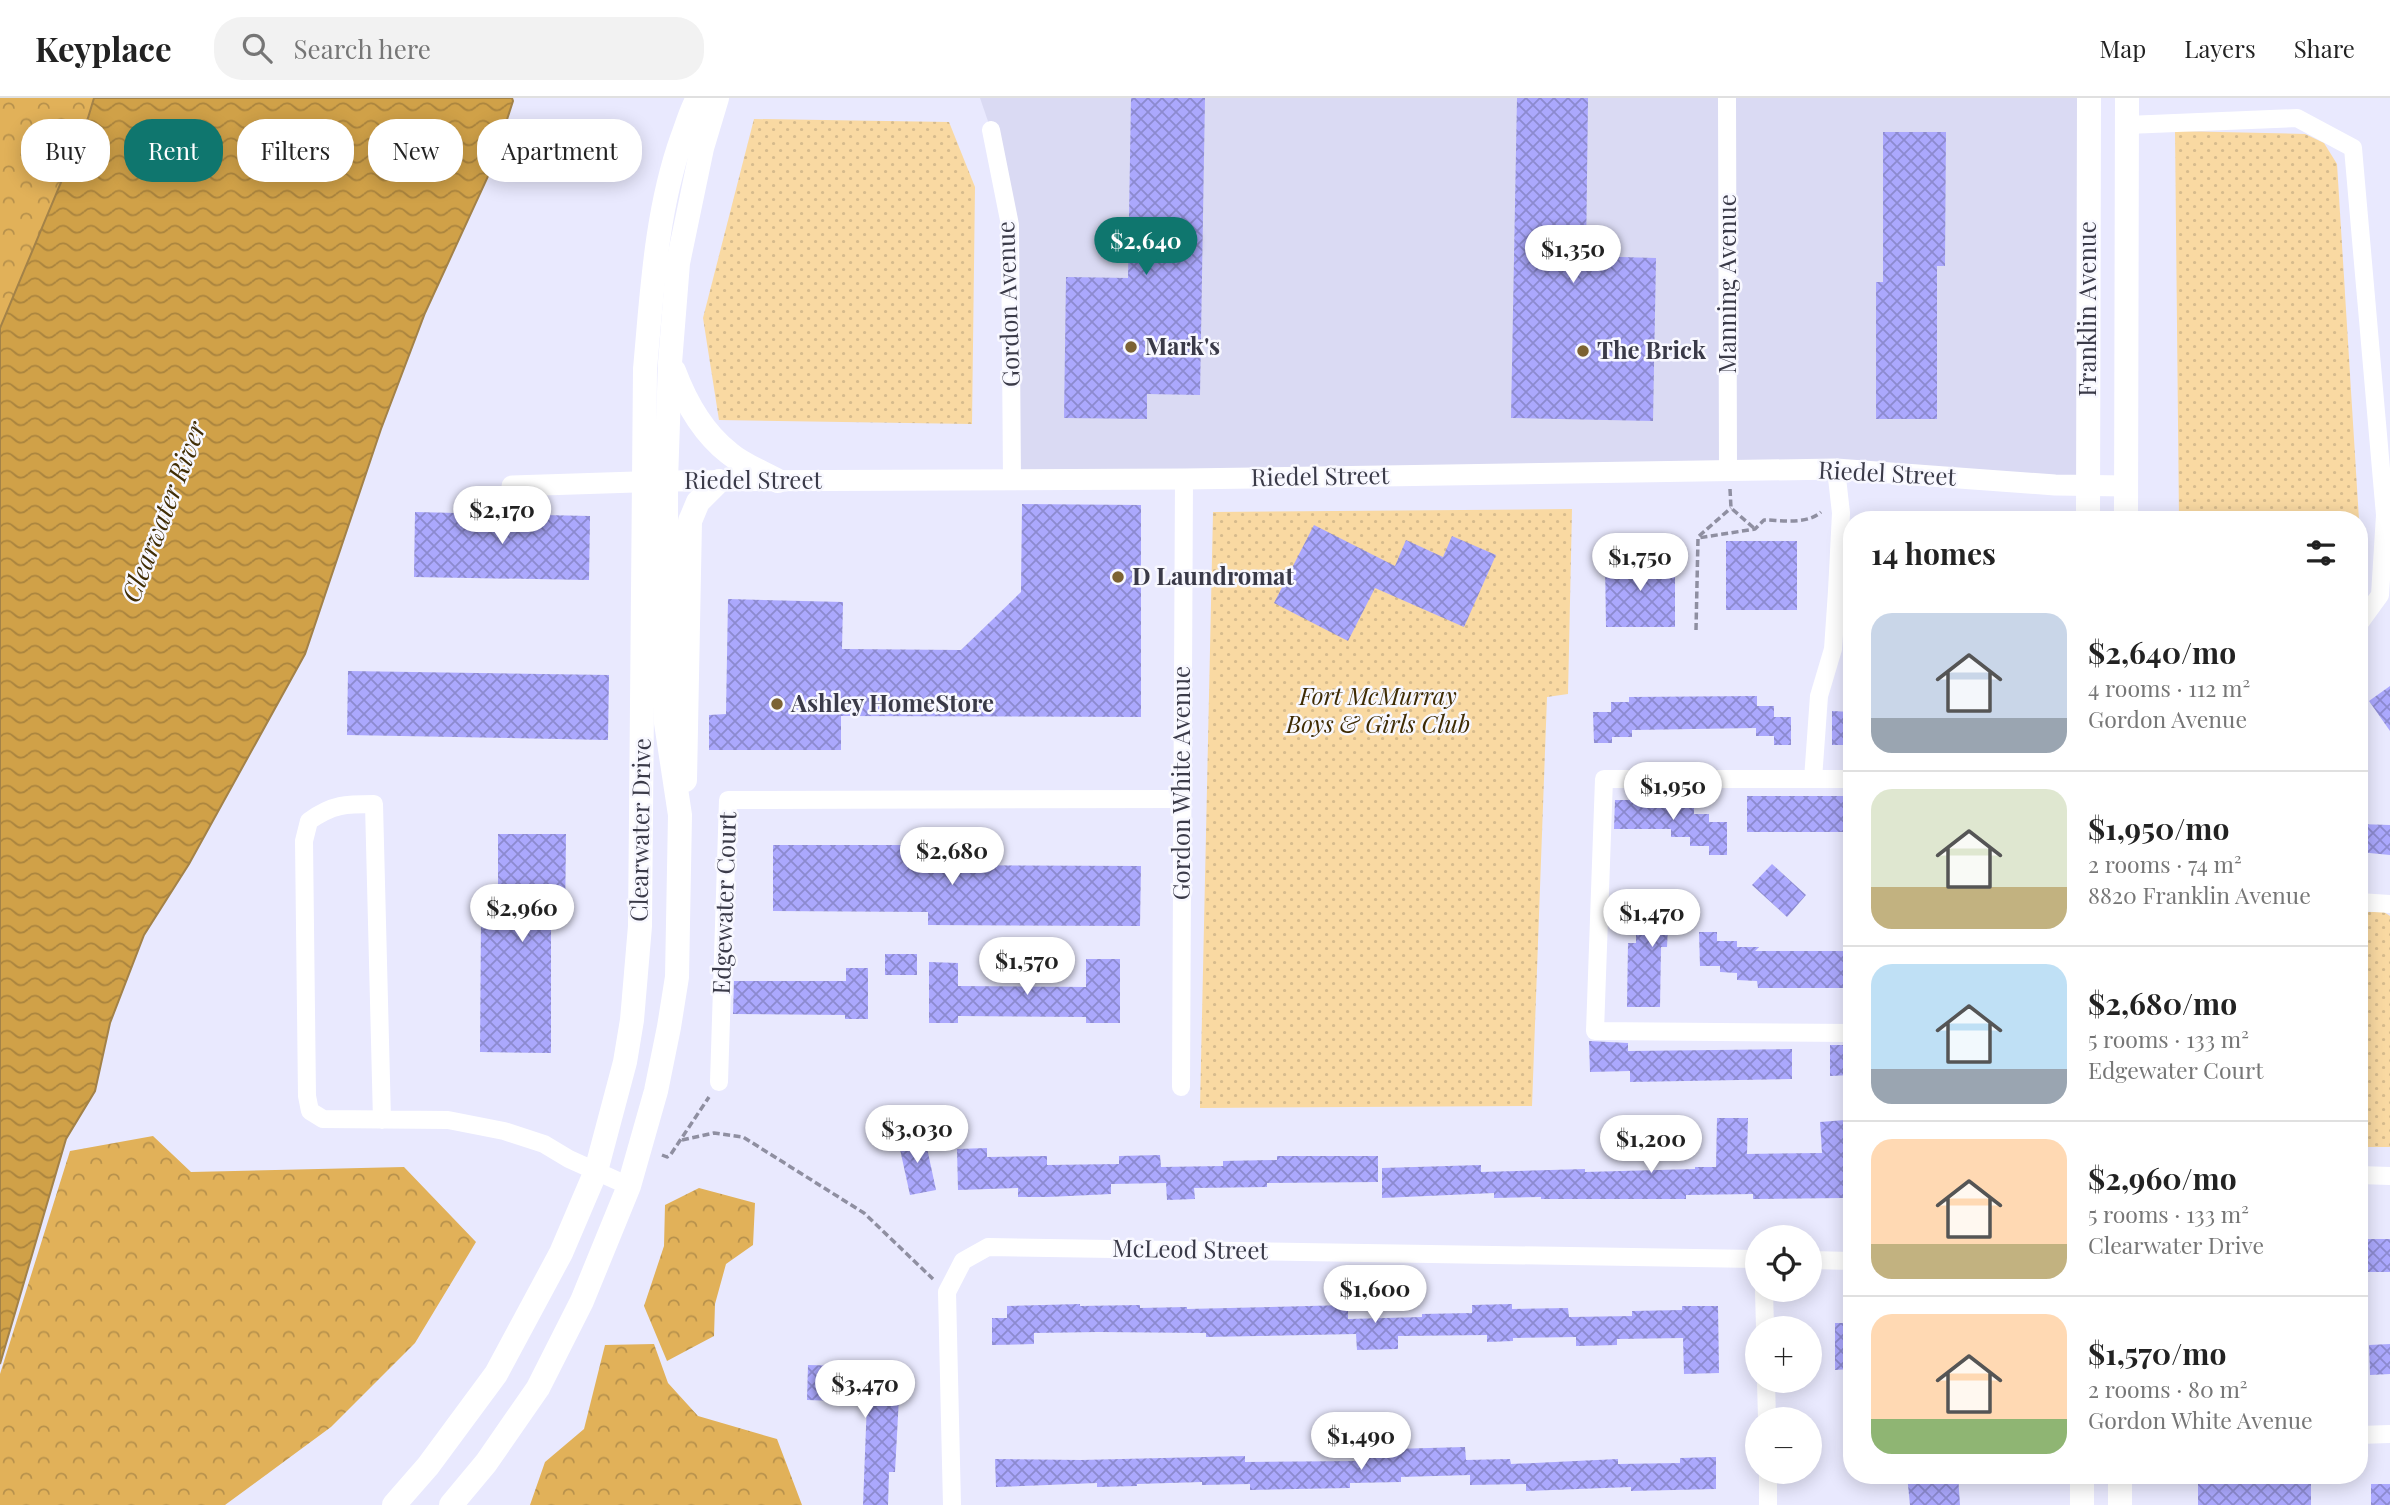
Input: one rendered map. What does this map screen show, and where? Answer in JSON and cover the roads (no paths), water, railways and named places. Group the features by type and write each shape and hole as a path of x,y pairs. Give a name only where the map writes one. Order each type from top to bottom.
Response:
{"main road":[{"name":"Clearwater Drive","path":"451,1505 486,1463 538,1388 582,1301 629,1186 656,1091 677,977 680,815 666,723 654,482 645,369 659,239 678,150 698,98"},
{"name":"Clearwater Drive","path":"394,1505 436,1456 496,1374 561,1253 596,1171 625,1062 632,1020 640,926 654,482 670,363 678,263 702,148 718,98"},
{"name":"Franklin Avenue","path":"2088,511 2089,98"},
{"name":"Franklin Avenue","path":"2126,511 2127,98"},
{"path":"670,363 687,403 706,430 730,454 778,481"},
{"path":"680,815 687,768 691,521 698,502 719,481"},
{"path":"2082,1484 2082,1505"},
{"path":"2120,1484 2120,1505"}],"street":[{"name":"Manning Avenue","path":"1727,98 1728,471"},
{"path":"2127,125 2297,118 2353,148 2385,515 2380,595 2368,612"},
{"name":"Gordon Avenue","path":"992,130 1010,225 1012,478"},
{"name":"Riedel Street","path":"512,486 719,481 1184,479 1836,469 2054,485 2127,486"},
{"path":"1813,779 1819,695 1833,649 1841,513 1836,469"},
{"name":"Gordon White Avenue","path":"1181,1087 1184,479"},
{"path":"1843,779 1604,779 1595,1031 1843,1034"},
{"name":"Edgewater Court","path":"719,1082 728,800 1181,799"},
{"path":"382,1120 374,804 347,804 330,807 309,821 304,841 307,1096 310,1111 323,1119 382,1120 448,1121 504,1131 544,1144 569,1159 629,1186"},
{"path":"2368,903 2390,904"},
{"path":"2368,1175 2390,1176"},
{"name":"McLeod Street","path":"952,1505 947,1292 962,1261 988,1247 1745,1259"},
{"path":"1822,1261 1843,1261"},
{"path":"2368,1435 2390,1434"},
{"path":"1768,1484 1768,1505"}],"water":[{"name":"Clearwater River","path":"94,98 512,98 513,101 507,119 477,119 477,182 485,182 425,313 381,429 305,654 189,864 144,935 110,1023 95,1091 66,1139 0,1364 0,328 61,182 110,182 110,119 88,118"}],"place":[{"name":"Mark's","path":"1131,347"},
{"name":"The Brick","path":"1583,351"},
{"name":"D Laundromat","path":"1118,577"},
{"name":"Ashley HomeStore","path":"777,704"}],"park label":[{"name":"Fort McMurray Boys & Girls Club","path":"1378,711"}]}
